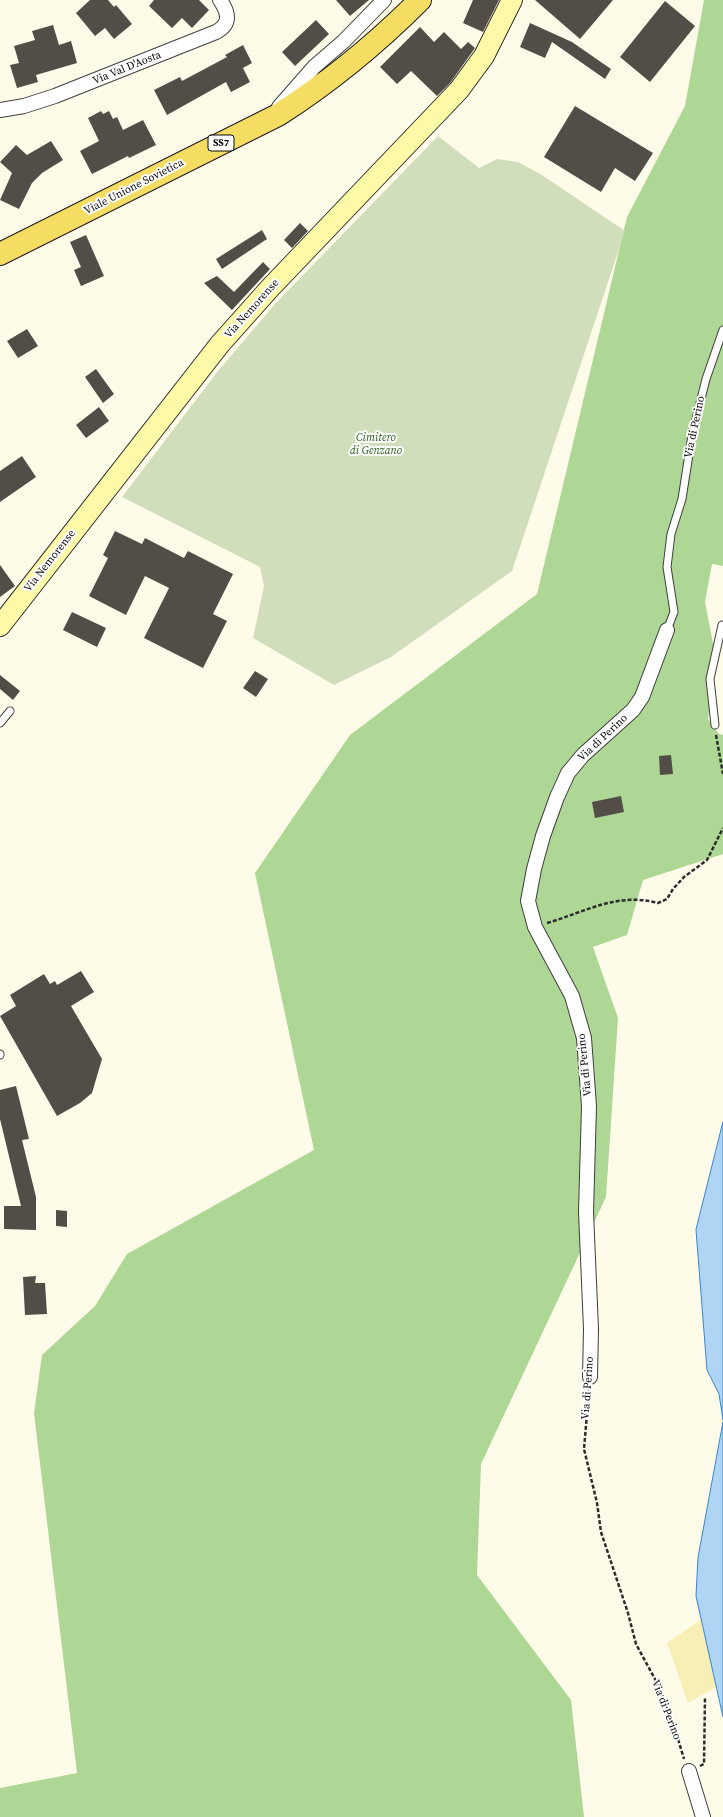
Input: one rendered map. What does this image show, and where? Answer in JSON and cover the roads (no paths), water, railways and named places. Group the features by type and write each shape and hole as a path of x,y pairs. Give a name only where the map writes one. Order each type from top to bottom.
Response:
{"main road":[{"name":"Viale Unione Sovietica","path":"0,254 269,120 314,91 356,60 420,0"},
{"name":"Via Nemorense","path":"0,626 194,376 226,338 270,288 460,90 484,56 512,0"}],"street":[{"name":"Via Val D'Aosta","path":"0,110 24,106 55,96 216,32 225,25 228,16 227,11 220,0"},
{"name":"Viale Unione Sovietica","path":"269,120 314,67 344,41 384,0"},
{"name":"Via di Perino","path":"590,1377 591,1329 586,1212 589,1106 584,1038 572,996 535,927 528,901 534,869 543,836 557,797 568,773 583,755 634,710 644,690 667,630"},
{"path":"689,1771 703,1817"}],"lane":[{"name":"Via di Perino","path":"667,630 674,612 667,567 672,534 682,499 692,436 702,393 723,330"},
{"path":"715,725 710,679 722,625"},
{"path":"0,723 10,711"}],"water":[{"path":"723,1122 723,1420 719,1394 707,1370 696,1230"},
{"path":"723,1422 723,1717 696,1596 698,1558"}],"park label":[{"name":"Cimitero di Genzano","path":"376,444"}]}
